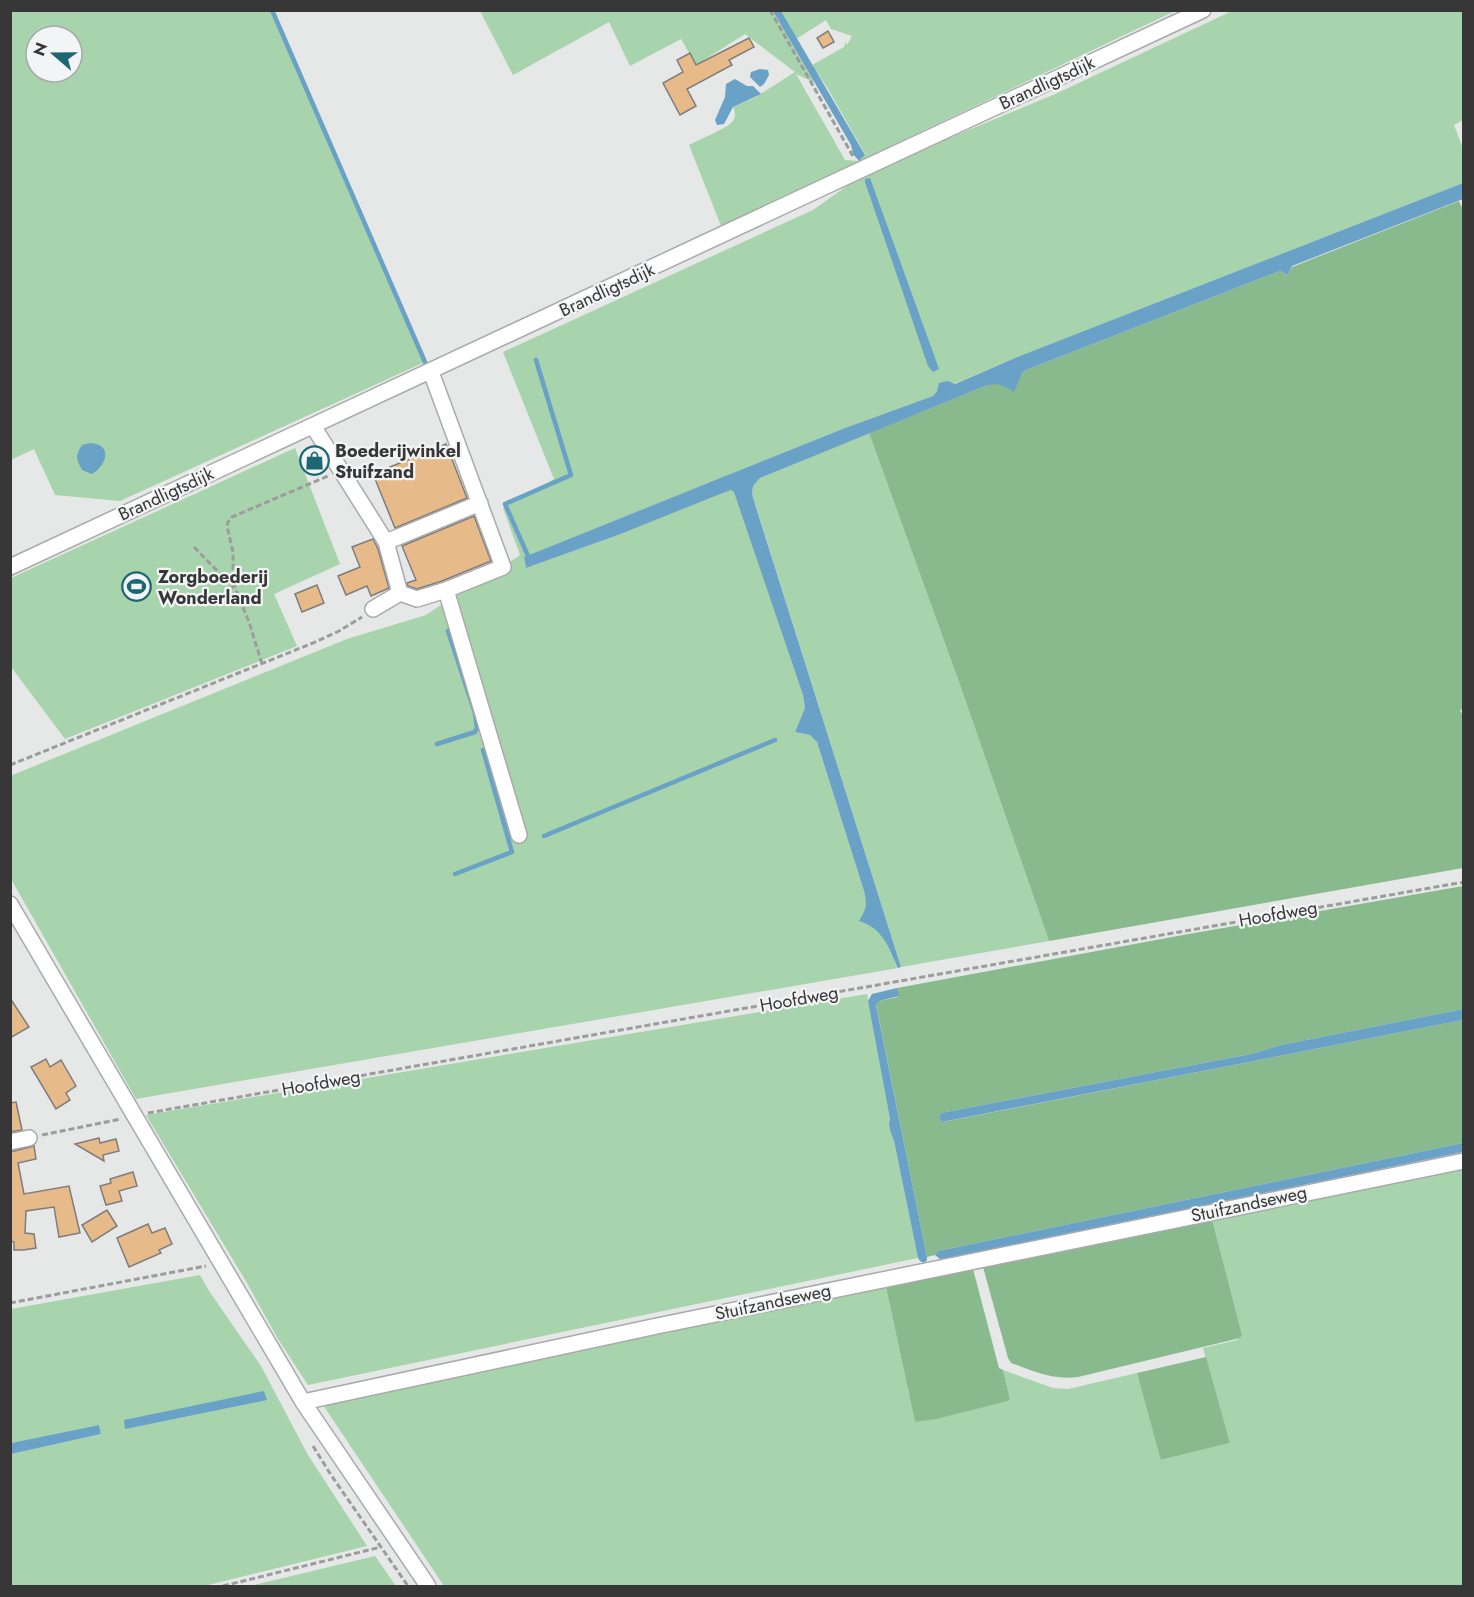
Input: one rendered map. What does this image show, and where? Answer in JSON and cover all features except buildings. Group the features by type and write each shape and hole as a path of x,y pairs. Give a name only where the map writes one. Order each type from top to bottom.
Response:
{"street":[{"name":"Brandligtsdijk","path":"10,567 1203,10"},
{"path":"400,593 417,599 503,567 431,372"},
{"path":"313,426 386,542 400,593"},
{"path":"386,542 480,503"},
{"path":"446,590 519,835"},
{"path":"373,609 400,593"},
{"path":"10,904 17,928 135,1115 303,1402 428,1587"},
{"path":"10,1142 29,1138"},
{"name":"Stuifzandseweg","path":"303,1402 657,1326 1464,1161"}],"path":[{"path":"770,10 861,170"},
{"path":"262,664 249,622 235,589 233,552 228,522 231,517 341,471"},
{"path":"194,547 235,589"},
{"path":"10,765 339,631 373,609"},
{"name":"Hoofdweg","path":"29,1138 135,1115 1464,882"},
{"path":"10,1303 210,1265"},
{"path":"223,1587 381,1547"}],"green space":[{"path":"10,11 273,11 425,362 120,501 55,495 34,449 11,460"},
{"path":"480,11 773,11 815,83 796,74 845,160 859,161 865,154 812,65 844,47 846,42 847,45 852,36 831,29 826,20 796,39 781,11 1175,11 860,162 721,226 689,145 730,124 735,116 733,107 754,98 795,72 745,34 696,65 681,39 630,66 609,22 513,75"},
{"path":"1232,11 1463,11 1463,120 1454,125 1463,149 1463,183 1015,358 937,391 933,396 728,475 731,490 735,492 803,695 805,708 795,732 810,735 817,742 864,891 867,905 864,913 882,936 898,968 136,1099 11,879 10,776 347,639 426,615 471,588 520,555 503,508 554,479 503,352 813,210 865,173 1053,95","holes":["711,482 618,535 526,568 524,557"]},
{"path":"1459,201 1464,212 1464,709 1460,710 1464,718 1463,868 1049,941 869,433 985,386 995,383 1003,385 1018,380 1026,370 1280,271 1288,275 1292,267"},
{"path":"869,433 1049,941 901,967 752,494 753,486 760,478"},
{"path":"295,448 340,564 274,594 297,646 65,739 11,667 11,578"},
{"path":"1463,886 1463,1009 1281,1045 1251,1054 941,1113 939,1118 943,1122 1463,1020 1463,1143 938,1251 935,1255 927,1257 876,1004 879,1001 898,997 897,988"},
{"path":"867,994 890,1119 889,1128 894,1141 918,1258 308,1385 278,1339 146,1115"},
{"path":"1463,1167 1463,1586 444,1586 321,1402 886,1287 915,1422 1008,1401 1010,1399 1003,1370 1053,1388 1068,1389 1137,1373 1162,1460 1230,1443 1203,1348 1237,1340 1242,1335 1212,1219"},
{"path":"1212,1219 1242,1335 1240,1338 1078,1377 1052,1376 1011,1363 983,1267"},
{"path":"973,1269 999,1368 1003,1370 1010,1399 936,1419 915,1422 886,1287"},
{"path":"200,1275 261,1366 308,1455 367,1546 204,1586 11,1586 11,1454 101,1434 99,1425 11,1443 11,1309"},
{"path":"1206,1357 1230,1443 1161,1460 1137,1373"},
{"path":"375,1556 396,1586 250,1586"}],"water":[{"path":"773,11 781,11 865,155 859,161 853,154 851,145"},
{"path":"760,69 768,70 769,75 760,87 750,77 751,72"},
{"path":"735,79 747,86 753,86 761,94 733,107 724,124 717,125 715,120 725,97 726,84"},
{"path":"870,178 939,369 933,372 928,366 865,182 865,179"},
{"path":"1463,183 1463,199 1292,266 1288,275 1280,271 1026,370 1022,373 1014,392 1000,385 985,386 760,478 753,486 752,494 759,517 901,967 898,968 879,933 859,921 866,906 864,891 817,742 810,735 795,732 805,708 803,695 734,492 731,490 618,535 526,568 524,557 845,428 933,396 939,383 948,381 955,384 1015,358"},
{"path":"97,444 105,451 101,466 92,474 82,470 77,457 82,445"},
{"path":"897,988 899,996 879,1001 876,1005 927,1257 924,1263 918,1258 894,1141 889,1128 890,1119 868,1001 872,994"},
{"path":"1463,1009 1463,1020 942,1122 939,1118 941,1113 1251,1054 1281,1045"},
{"path":"1463,1143 1463,1152 953,1257 940,1259 935,1255 938,1251"},
{"path":"264,1391 267,1400 125,1429 124,1420"},
{"path":"99,1425 101,1434 11,1454 11,1443"}],"waterway":[{"path":"272,10 425,362"},
{"path":"528,556 505,504 571,475 536,360"},
{"path":"437,744 475,732 477,728 475,713 448,631"},
{"path":"544,836 775,740"},
{"path":"455,874 512,852 483,750"}],"place":[{"name":"Boederijwinkel Stuifzand","path":"314,461"},
{"name":"Zorgboederij Wonderland","path":"137,587"}]}
